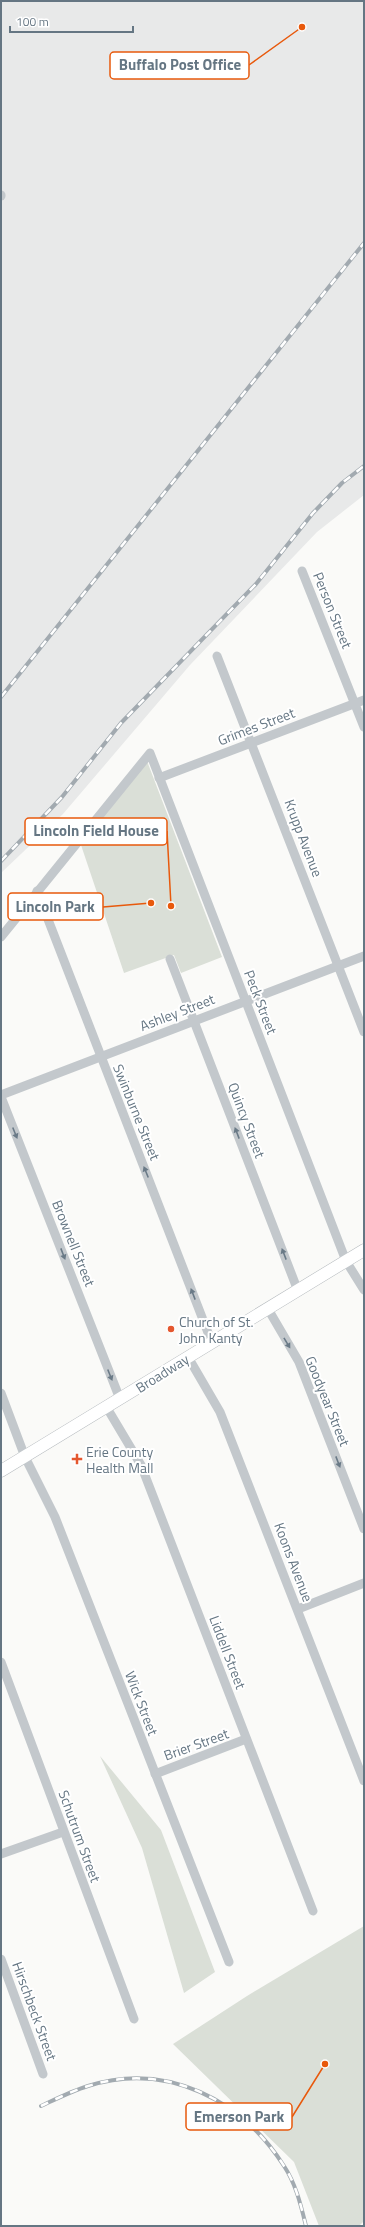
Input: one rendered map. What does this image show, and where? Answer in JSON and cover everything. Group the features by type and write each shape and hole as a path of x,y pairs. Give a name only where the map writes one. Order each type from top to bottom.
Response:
{"main road":[{"name":"Broadway","path":"1,1471 364,1250"}],"street":[{"name":"Person Street","path":"302,570 364,727"},
{"name":"Krupp Avenue","path":"217,656 252,742 364,1032"},
{"name":"Grimes Street","path":"159,778 364,700"},
{"name":"Peck Street","path":"37,891 150,753 346,1261 364,1290"},
{"path":"1,937 37,891"},
{"name":"Swinburne Street","path":"37,891 212,1343"},
{"name":"Ashley Street","path":"1,1096 364,956"},
{"name":"Quincy Street","path":"170,959 298,1291"},
{"name":"Brownell Street","path":"1,1096 120,1399"},
{"name":"Goodyear Street","path":"268,1309 299,1362 364,1529"},
{"name":"Koons Avenue","path":"188,1357 220,1412 364,1781"},
{"name":"Wick Street","path":"1,1393 25,1457 55,1517 229,1962"},
{"name":"Liddell Street","path":"106,1408 141,1465 312,1911"},
{"path":"298,1609 364,1583"},
{"name":"Schutrum Street","path":"1,1662 63,1832 134,2019"},
{"name":"Brier Street","path":"155,1774 246,1739"},
{"path":"1,1854 63,1832"},
{"name":"Hirschbeck Street","path":"1,1959 43,2074"}],"shaded area":[{"path":"1,1 364,1 364,495 317,532 190,665 63,814 1,873"},
{"path":"147,761 222,957 181,973 174,955 124,973 81,845"},
{"path":"100,1756 161,1830 215,1972 184,1993 142,1848"},
{"path":"364,1926 364,2221 359,2226 319,2226 294,2162 173,2044 247,1996"}],"railway":[{"path":"1,697 364,243"},
{"path":"1,861 62,797 121,723 256,584 313,513 342,483 364,466"},
{"path":"41,2106 82,2088 117,2080 146,2079 174,2083 200,2092 224,2105 247,2122 267,2143 284,2166 292,2180 298,2195 306,2226"}],"place":[{"name":"Buffalo Post Office","path":"302,27"},
{"name":"Lincoln Park","path":"151,903"},
{"name":"Lincoln Field House","path":"171,906"},
{"name":"Church of St. John Kanty","path":"171,1329"},
{"name":"Erie County Health Mall","path":"77,1459"},
{"name":"Emerson Park","path":"325,2064"}]}
